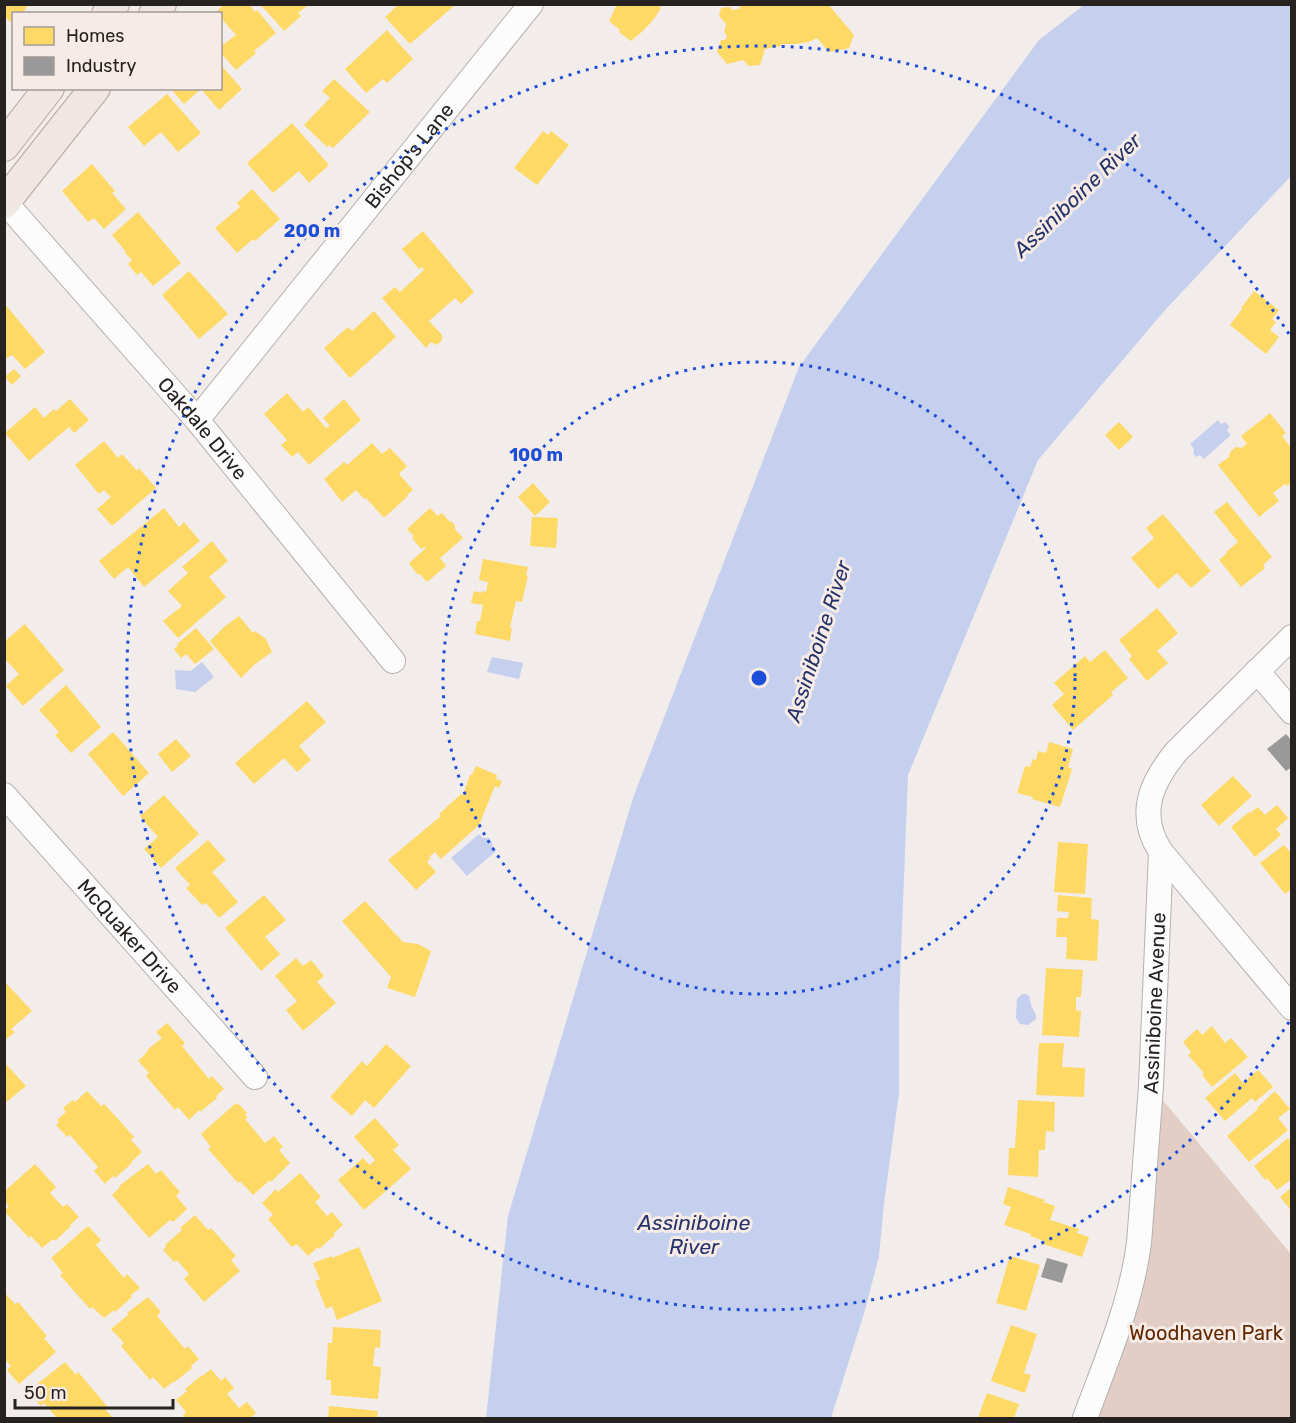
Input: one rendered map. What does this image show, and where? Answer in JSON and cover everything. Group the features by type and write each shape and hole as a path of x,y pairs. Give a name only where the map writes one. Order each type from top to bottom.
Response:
{"main road":[{"path":"4,146 47,90"},
{"path":"5,202 93,90"}],"street":[{"name":"Bishop's Lane","path":"197,420 531,4"},
{"name":"Oakdale Drive","path":"5,202 197,420 393,661"},
{"name":"Assiniboine Avenue","path":"1085,1419 1127,1302 1137,1262 1139,1243 1151,1086 1161,852 1151,835 1147,814 1149,801 1160,775 1176,752 1292,637"},
{"path":"1257,671 1292,712"},
{"name":"McQuaker Drive","path":"4,795 255,1077"},
{"path":"1161,852 1292,1008"}],"green space":[{"name":"Woodhaven Park","path":"1151,1086 1291,1254 1291,1418 1085,1418 1127,1302"}],"water":[{"name":"Assiniboine River","path":"1084,5 1291,5 1291,176 1165,310 1038,460 908,775 899,1004 899,1093 879,1256 865,1310 831,1418 486,1418 508,1216 633,798 799,367 1039,40"},
{"path":"1218,420 1221,424 1225,422 1229,426 1227,431 1231,435 1204,459 1200,455 1196,457 1190,444"},
{"path":"492,657 523,663 519,679 487,672"},
{"path":"202,662 214,677 195,692 176,689 175,670 191,671"},
{"path":"479,834 483,838 489,838 496,851 467,876 451,858"},
{"path":"1022,994 1029,996 1036,1015 1036,1019 1028,1025 1020,1024 1016,1018 1017,999"}],"building: Homes":[{"path":"4,4 29,4 23,12 12,12 12,23 4,17"},
{"path":"224,4 249,4 276,33 236,70 222,54 222,46 236,35 222,19 222,12 216,12"},
{"path":"399,4 456,4 410,44 385,17"},
{"path":"617,4 662,4 654,19 631,41 609,21"},
{"path":"741,4 828,4 854,35 849,48 829,52 817,38 809,42 782,44 765,49 760,65 749,66 743,60 727,64 717,52 721,40 725,40 727,36 724,32 726,24 719,16 721,8 739,9"},
{"path":"261,5 308,5 298,13 301,16 284,31"},
{"path":"387,30 413,59 387,83 383,79 366,93 345,69"},
{"path":"222,66 242,89 219,110 202,90 222,90"},
{"path":"334,79 370,112 333,148 329,145 327,147 304,125 330,98 322,91"},
{"path":"172,90 200,90 184,104"},
{"path":"167,94 201,133 178,152 161,132 144,146 128,127"},
{"path":"292,123 329,165 309,183 299,171 273,193 247,163"},
{"path":"543,131 548,135 551,131 569,145 537,185 514,168"},
{"path":"92,164 115,191 112,193 126,209 104,229 94,218 88,222 62,191"},
{"path":"252,189 280,219 237,253 215,228 240,207 237,203"},
{"path":"138,212 181,263 153,286 141,272 137,275 128,264 132,260 112,235"},
{"path":"423,231 474,292 461,304 455,298 429,321 442,335 442,340 437,345 431,342 426,348 382,298 395,287 400,292 424,270 422,267 419,269 402,249"},
{"path":"189,271 228,314 199,339 162,295"},
{"path":"1254,291 1279,310 1272,319 1276,322 1270,330 1279,337 1266,354 1230,325"},
{"path":"4,303 45,352 25,369 12,355 7,358 4,355"},
{"path":"374,311 396,337 350,378 324,348 348,327 352,331"},
{"path":"14,369 21,376 12,385 5,377"},
{"path":"287,393 303,412 308,407 326,428 330,426 323,418 344,399 361,420 309,465 298,452 292,457 281,445 287,440 264,414"},
{"path":"70,399 89,420 74,433 69,427 29,461 5,433 35,407 44,418"},
{"path":"1270,413 1286,433 1282,436 1292,449 1292,482 1273,493 1279,501 1259,517 1218,465 1229,457 1230,452 1236,447 1241,448 1247,444 1241,436"},
{"path":"1119,422 1133,437 1119,450 1105,435"},
{"path":"104,441 118,458 122,454 137,471 139,468 156,488 112,526 97,509 111,497 104,490 99,494 75,465"},
{"path":"372,443 382,454 390,448 407,466 399,474 413,490 384,518 356,490 342,502 324,479 344,462 347,465"},
{"path":"533,483 550,502 535,516 518,497"},
{"path":"1227,502 1272,557 1263,565 1265,568 1241,587 1219,560 1238,542 1214,512"},
{"path":"164,508 179,527 184,522 200,541 144,587 128,567 114,579 99,561"},
{"path":"430,508 438,516 442,513 452,522 463,538 440,558 446,566 427,582 409,563 426,548 421,549 407,529"},
{"path":"1163,514 1211,571 1191,588 1177,573 1158,589 1131,558 1154,538 1146,528"},
{"path":"532,517 558,518 556,548 530,546"},
{"path":"212,541 228,561 209,577 226,597 178,638 163,621 182,606 168,591 188,573 182,567"},
{"path":"483,559 528,567 522,602 516,601 510,627 512,628 510,641 475,634 483,605 471,603 474,591 486,592 488,582 479,580"},
{"path":"1157,608 1178,633 1157,651 1168,663 1147,681 1129,659 1132,656 1119,640"},
{"path":"239,616 253,633 255,631 266,639 272,652 241,678 210,641"},
{"path":"25,624 64,670 23,706 6,686 19,674 4,658 4,642"},
{"path":"196,628 214,649 195,664 186,654 181,658 174,649"},
{"path":"1105,650 1128,678 1111,692 1113,695 1073,730 1052,705 1064,694 1054,683 1085,656 1090,662"},
{"path":"66,685 101,727 71,753 55,735 59,732 39,710"},
{"path":"307,701 326,722 299,746 311,760 297,772 284,758 254,784 235,763"},
{"path":"113,732 149,773 123,796 88,754"},
{"path":"176,739 191,756 172,772 158,754"},
{"path":"1049,742 1073,749 1068,767 1072,769 1060,807 1017,793 1025,766 1030,767 1033,759 1036,760 1038,751 1046,753"},
{"path":"476,766 497,775 496,779 502,781 499,788 495,786 479,825 441,859 435,852 429,857 427,862 436,872 416,890 388,860 441,816 439,814 461,794 463,795"},
{"path":"1233,776 1252,796 1219,826 1201,805"},
{"path":"164,795 199,834 161,868 144,849 158,837 140,816"},
{"path":"1277,805 1288,818 1276,829 1281,835 1255,857 1231,827 1258,807 1265,815"},
{"path":"208,840 226,860 212,872 238,902 219,918 206,903 202,905 186,888 190,885 175,868"},
{"path":"1058,842 1088,844 1085,894 1054,892"},
{"path":"1284,845 1292,854 1292,889 1285,894 1260,863"},
{"path":"264,895 286,920 265,937 280,954 261,971 225,928"},
{"path":"1058,895 1092,898 1091,919 1099,920 1097,961 1066,959 1067,937 1056,937 1057,918 1068,918 1069,912 1057,911"},
{"path":"365,901 403,942 418,944 431,951 415,997 387,988 391,977 342,921"},
{"path":"296,958 303,966 311,960 324,976 317,982 336,1003 303,1031 286,1010 297,1001 275,976"},
{"path":"1046,968 1083,970 1081,997 1076,997 1076,1010 1081,1011 1079,1037 1042,1035"},
{"path":"4,981 32,1011 11,1029 15,1032 4,1041"},
{"path":"167,1023 185,1043 182,1046 209,1079 212,1076 224,1089 216,1096 217,1098 189,1120 178,1107 175,1110 146,1076 149,1073 138,1061 162,1038 156,1032"},
{"path":"1212,1026 1225,1043 1231,1038 1248,1057 1212,1087 1202,1075 1204,1073 1188,1055 1191,1052 1183,1042 1197,1029 1202,1035"},
{"path":"1039,1043 1064,1043 1062,1067 1085,1068 1084,1097 1036,1095"},
{"path":"386,1044 411,1066 374,1108 365,1100 352,1116 330,1097 362,1061 367,1066"},
{"path":"4,1062 26,1086 4,1104"},
{"path":"1258,1070 1273,1087 1255,1102 1252,1098 1225,1121 1205,1098 1235,1073 1243,1083"},
{"path":"87,1091 119,1120 134,1137 131,1140 142,1152 115,1178 113,1176 105,1184 94,1171 98,1167 70,1135 67,1137 56,1125 59,1122 57,1120 66,1112 63,1108 73,1100 75,1102"},
{"path":"1275,1091 1290,1109 1278,1118 1288,1130 1249,1162 1227,1136"},
{"path":"1018,1100 1055,1102 1054,1132 1046,1131 1045,1150 1039,1150 1038,1177 1008,1175 1009,1148 1015,1148"},
{"path":"236,1103 247,1113 245,1115 248,1117 245,1119 265,1143 274,1136 283,1147 279,1150 290,1163 271,1182 270,1180 253,1195 240,1181 238,1183 208,1149 211,1147 201,1134"},
{"path":"375,1118 399,1145 393,1150 411,1169 364,1210 338,1180 363,1158 370,1165 375,1160 354,1137"},
{"path":"1288,1138 1292,1143 1292,1179 1277,1190 1254,1166"},
{"path":"35,1164 56,1187 50,1193 63,1207 67,1204 79,1217 55,1241 53,1239 42,1248 31,1236 29,1238 4,1211 9,1206 5,1201 5,1191"},
{"path":"148,1164 156,1174 161,1170 180,1192 176,1196 187,1209 173,1222 170,1220 149,1238 112,1195 119,1186"},
{"path":"300,1173 321,1197 315,1202 327,1216 332,1212 343,1225 333,1234 335,1235 308,1256 297,1244 292,1247 268,1219 273,1215 262,1203 276,1189 278,1192"},
{"path":"1008,1187 1045,1200 1043,1202 1055,1206 1050,1220 1079,1229 1077,1233 1089,1237 1082,1257 1043,1244 1044,1241 1030,1236 1031,1234 1004,1225 1011,1207 1003,1204"},
{"path":"1292,1187 1292,1216 1289,1212 1291,1210 1280,1197"},
{"path":"195,1215 208,1230 211,1228 236,1256 231,1260 240,1271 204,1302 184,1279 189,1274 177,1260 174,1262 163,1250 165,1245 182,1230 180,1228"},
{"path":"88,1226 101,1240 96,1245 124,1278 127,1274 140,1288 115,1312 114,1310 104,1318 92,1307 90,1309 73,1290 60,1275 63,1273 51,1258"},
{"path":"359,1247 382,1301 337,1320 332,1306 326,1309 315,1281 320,1279 313,1263"},
{"path":"1010,1256 1040,1265 1026,1311 996,1303"},
{"path":"4,1292 15,1304 18,1302 47,1336 44,1338 56,1352 19,1384 7,1370 11,1366 4,1358"},
{"path":"148,1297 161,1312 157,1316 185,1349 188,1346 199,1359 191,1366 192,1368 164,1389 153,1377 150,1380 121,1346 124,1343 111,1329"},
{"path":"1011,1325 1037,1334 1024,1373 1031,1375 1025,1393 991,1381"},
{"path":"333,1327 381,1330 380,1348 375,1347 373,1366 381,1367 378,1399 331,1395 331,1380 326,1380 328,1343 332,1343"},
{"path":"65,1362 76,1375 78,1372 107,1406 105,1409 113,1418 57,1418 44,1403 41,1406 30,1393 36,1385"},
{"path":"211,1369 221,1381 225,1377 234,1388 227,1394 239,1408 247,1402 256,1413 253,1418 186,1418 183,1415 186,1412 176,1400 187,1391 185,1389"},
{"path":"987,1393 1019,1404 1014,1418 978,1418"},
{"path":"329,1406 378,1411 377,1418 328,1418"}],"building: Industry":[{"path":"1286,734 1292,741 1292,767 1286,771 1267,749"},
{"path":"1047,1258 1068,1264 1062,1283 1041,1277"}]}
